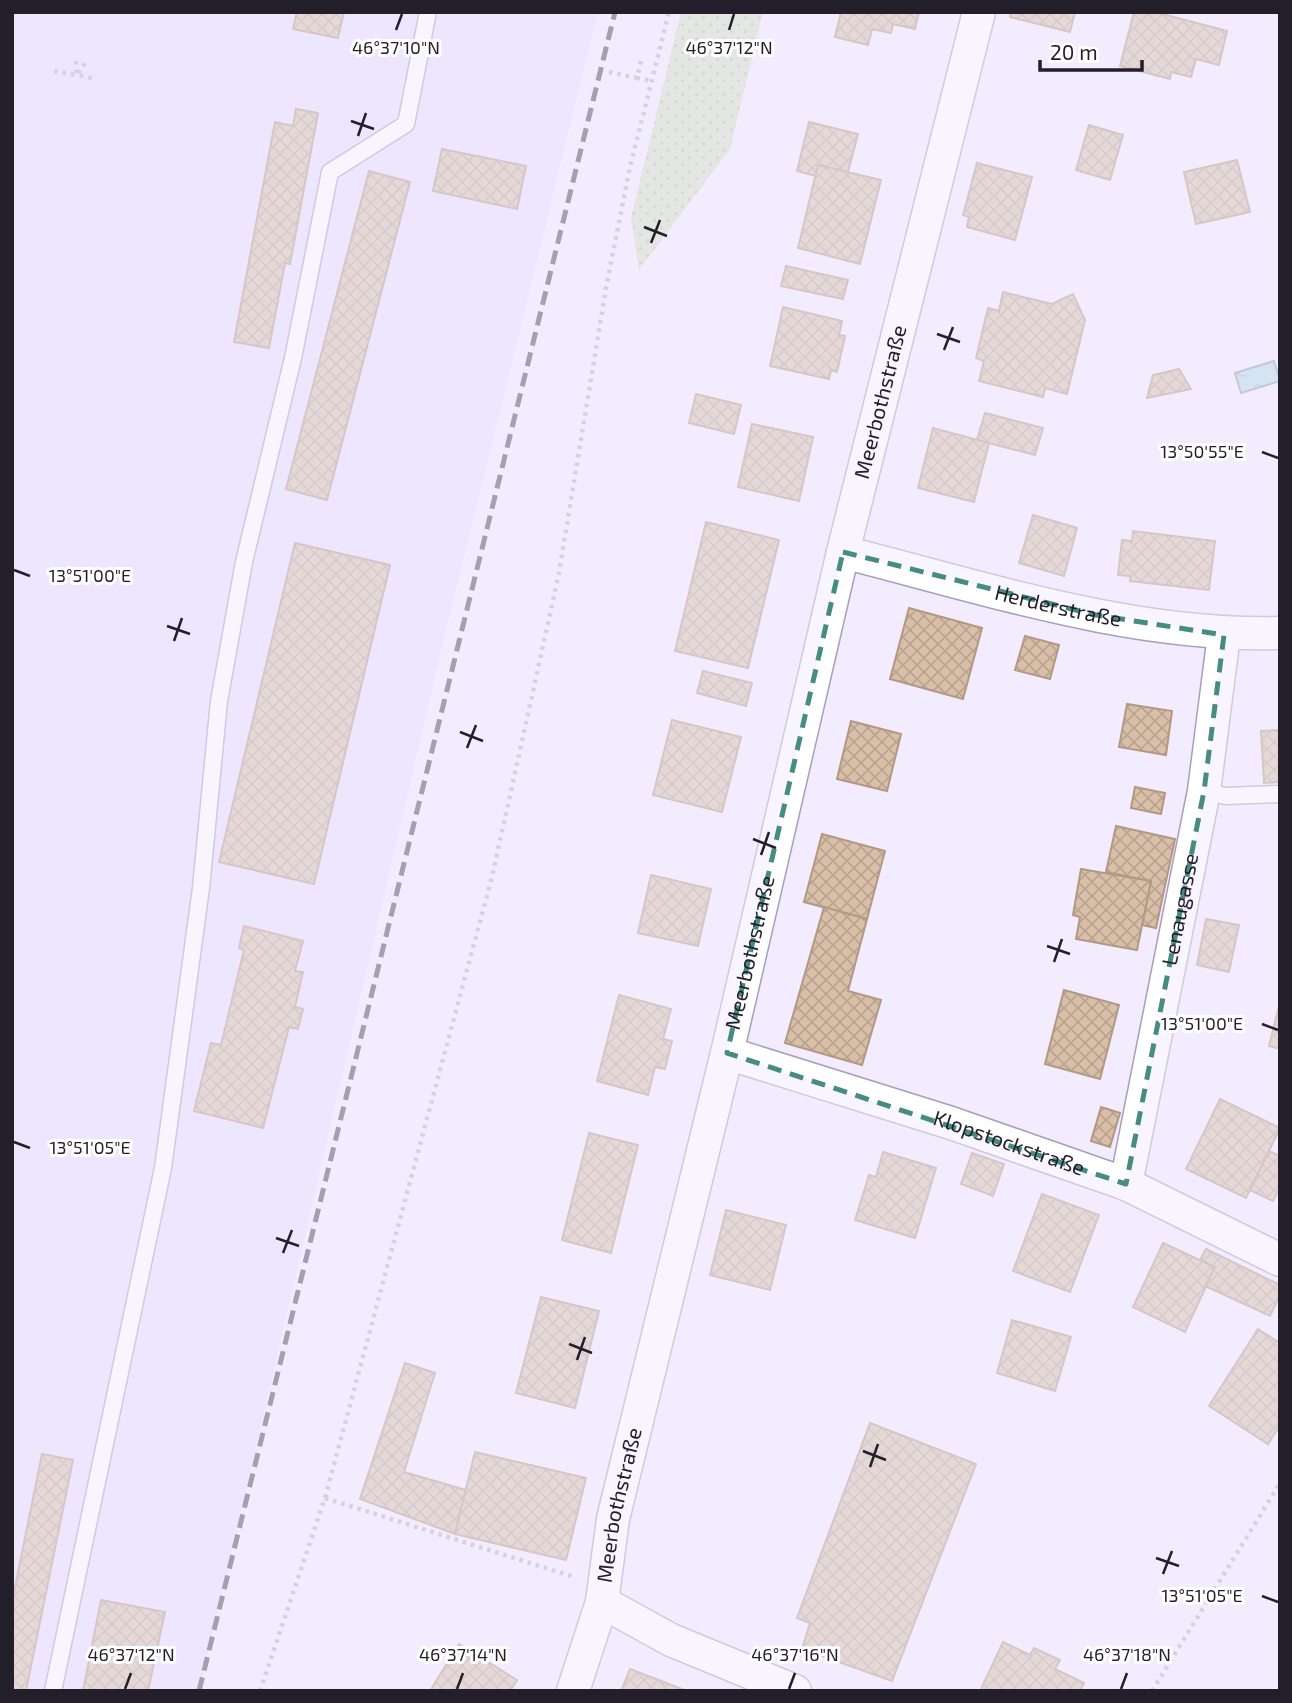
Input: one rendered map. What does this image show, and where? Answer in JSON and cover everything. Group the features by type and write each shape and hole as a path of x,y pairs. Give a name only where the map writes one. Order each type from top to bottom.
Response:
{"street":[{"name":"Meerbothstraße","path":"573,1691 602,1602 613,1519 727,1054 843,552 979,12"},
{"name":"Herderstraße","path":"843,552 1096,615 1224,635 1280,633"},
{"name":"Lenaugasse","path":"1126,1184 1204,791 1224,635"},
{"name":"Klopstockstraße","path":"727,1054 951,1123 1126,1184 1280,1260"},
{"path":"602,1602 671,1640 795,1691"}],"lane":[{"path":"53,1691 163,1168 201,888 219,701 244,562 293,358 330,172 405,124 428,12"},
{"path":"1204,791 1225,796 1280,794"}],"path":[{"path":"260,1691 325,1498 492,877 559,573 606,288 668,12"},
{"path":"76,61 77,75"},
{"path":"637,78 641,61"},
{"path":"77,75 85,63"},
{"path":"54,71 96,79"},
{"path":"609,72 652,81"},
{"path":"1152,1691 1280,1483"},
{"path":"325,1498 575,1578"}],"highlighted area":[{"path":"843,552 1096,615 1224,635 1204,791 1126,1184 727,1053"}],"shaded area":[{"path":"12,12 598,12 440,655 199,1691 12,1691"}],"green space":[{"path":"681,12 763,12 730,149 639,270 631,218"}],"water":[{"path":"1274,361 1280,381 1241,393 1235,373"}],"building":[{"path":"297,12 344,12 338,38 293,29"},
{"path":"841,12 919,12 915,29 893,24 891,33 872,29 868,45 835,37"},
{"path":"1011,12 1075,12 1070,32 1010,17"},
{"path":"1134,12 1155,12 1227,31 1219,65 1196,59 1191,77 1171,72 1170,79 1120,66"},
{"path":"296,109 318,113 290,264 285,263 269,348 234,342 275,122 293,126"},
{"path":"809,122 858,134 848,172 818,165 816,176 797,171"},
{"path":"1089,125 1123,135 1110,180 1076,170"},
{"path":"442,149 526,166 517,209 433,191"},
{"path":"1237,160 1250,212 1196,224 1184,172"},
{"path":"977,163 1032,177 1015,240 967,227 969,217 963,215"},
{"path":"818,165 881,180 860,264 798,248"},
{"path":"369,171 410,182 327,500 286,489"},
{"path":"786,266 848,280 843,299 781,286"},
{"path":"1003,292 1052,304 1073,294 1085,320 1067,394 1045,388 1043,397 979,381 984,361 976,358 988,308 999,311"},
{"path":"783,307 842,321 839,335 845,336 837,372 831,370 829,379 770,366"},
{"path":"1179,369 1191,389 1147,398 1153,375"},
{"path":"696,394 741,405 734,434 689,423"},
{"path":"985,413 1043,428 1035,455 977,440"},
{"path":"752,424 813,437 799,501 738,487"},
{"path":"933,428 989,443 974,502 918,488"},
{"path":"1033,515 1077,528 1064,576 1019,563"},
{"path":"706,522 779,540 748,668 675,651"},
{"path":"1133,531 1215,541 1209,590 1130,581 1130,576 1118,575 1122,540 1132,541"},
{"path":"295,543 390,565 314,884 219,862"},
{"path":"909,608 982,628 963,699 890,679"},
{"path":"1025,636 1059,645 1050,679 1015,670"},
{"path":"703,671 752,683 746,706 697,693"},
{"path":"1127,704 1172,711 1166,755 1119,747"},
{"path":"672,720 741,737 722,812 653,795"},
{"path":"851,721 901,734 887,791 837,779"},
{"path":"1280,730 1280,782 1264,783 1261,731"},
{"path":"1135,787 1165,793 1161,814 1131,808"},
{"path":"1116,826 1175,839 1156,928 1142,925 1151,881 1106,872"},
{"path":"822,834 885,851 867,919 804,902"},
{"path":"1081,869 1151,881 1137,950 1076,939 1080,917 1073,915"},
{"path":"651,875 711,889 698,946 638,933"},
{"path":"824,907 867,919 848,991 881,1000 862,1065 785,1043"},
{"path":"1206,919 1239,925 1229,972 1197,965"},
{"path":"244,926 303,941 295,971 303,972 295,1007 303,1009 298,1029 289,1027 263,1128 194,1111 211,1043 221,1045 244,950 239,948"},
{"path":"1064,990 1119,1005 1100,1079 1045,1064"},
{"path":"619,995 671,1009 663,1039 672,1041 665,1069 655,1067 648,1095 597,1081"},
{"path":"1280,1002 1280,1049 1269,1046"},
{"path":"1220,1099 1280,1128 1246,1198 1186,1169"},
{"path":"1101,1107 1120,1113 1110,1147 1091,1141"},
{"path":"589,1133 638,1145 611,1253 562,1240"},
{"path":"1269,1151 1280,1156 1280,1188 1273,1201 1250,1190"},
{"path":"883,1152 936,1168 915,1238 855,1220 869,1175 876,1177"},
{"path":"972,1153 1004,1164 993,1196 961,1184"},
{"path":"1042,1194 1099,1215 1070,1292 1013,1271"},
{"path":"726,1210 786,1225 770,1290 710,1275"},
{"path":"1163,1243 1215,1267 1185,1332 1133,1307"},
{"path":"1206,1249 1280,1285 1280,1295 1270,1316 1205,1286 1215,1267 1200,1260"},
{"path":"541,1297 599,1311 575,1408 516,1393"},
{"path":"1012,1320 1071,1337 1055,1391 997,1373"},
{"path":"1258,1329 1280,1343 1280,1425 1268,1444 1209,1406"},
{"path":"405,1363 435,1373 404,1472 466,1490 455,1534 360,1499"},
{"path":"870,1423 976,1464 892,1681 802,1649 810,1623 797,1618"},
{"path":"475,1452 586,1478 566,1560 455,1534"},
{"path":"42,1454 73,1460 26,1691 12,1691 12,1602"},
{"path":"101,1600 165,1612 148,1691 83,1691"},
{"path":"1003,1642 1030,1655 1034,1648 1060,1660 1055,1669 1084,1683 1080,1691 980,1691"},
{"path":"459,1644 517,1680 510,1691 430,1691"},
{"path":"630,1669 687,1691 621,1691"}],"railway":[{"path":"199,1691 615,12"}]}
